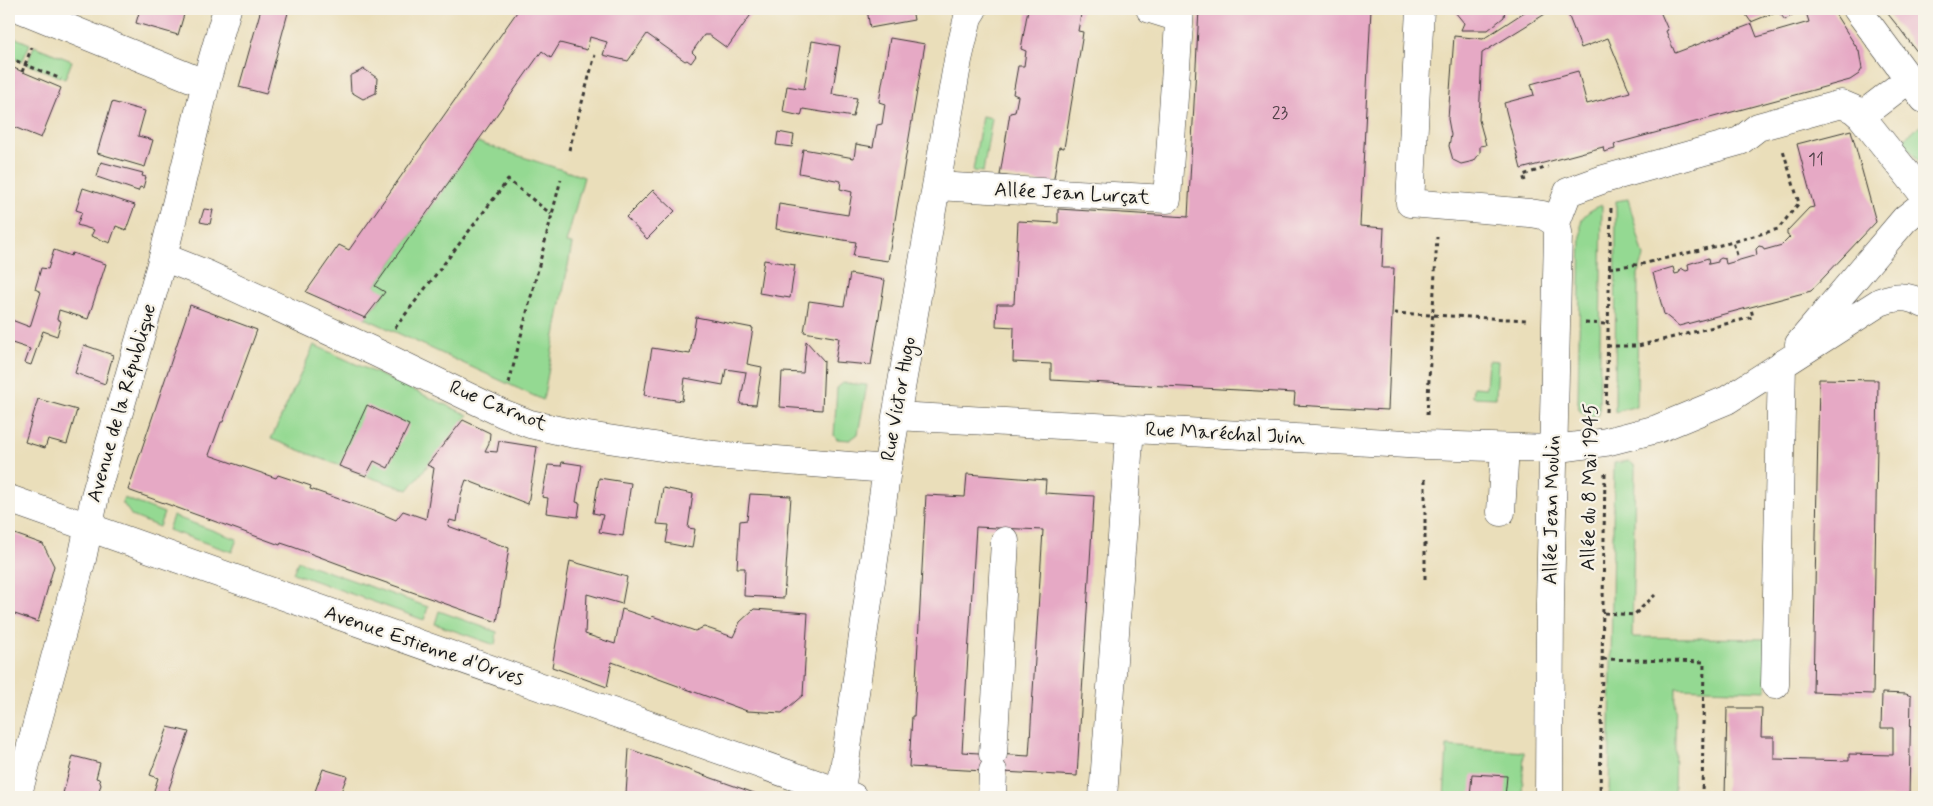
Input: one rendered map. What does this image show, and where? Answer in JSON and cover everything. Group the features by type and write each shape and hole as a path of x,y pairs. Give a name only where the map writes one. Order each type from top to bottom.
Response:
{"street":[{"path":"21,9 206,84"},
{"name":"Avenue de la République","path":"17,797 82,559 87,526 163,257 206,84 227,9"},
{"name":"Rue Victor Hugo","path":"844,796 887,469 958,60 968,17 973,9"},
{"path":"1150,9 1180,13"},
{"path":"1420,9 1410,203 1530,213 1543,215 1556,223 1568,192 1604,179 1740,141 1758,127 1775,122 1851,110 1917,89 1857,9"},
{"name":"Allée Jean Lurçat","path":"936,186 1168,199 1180,13"},
{"path":"1851,110 1924,196"},
{"name":"Rue Maréchal Juin","path":"896,416 1505,448 1554,449 1606,442 1657,429 1727,400 1782,364 1848,307 1905,220 1924,204"},
{"name":"Allée Jean Moulin","path":"1548,797 1550,604 1557,322 1558,232 1556,223"},
{"name":"Rue Carnot","path":"163,257 206,274 530,424 575,434 714,455 887,469"},
{"path":"1848,307 1880,302 1896,296 1913,298 1924,304"},
{"path":"1775,685 1782,364"},
{"path":"1104,797 1130,428"},
{"path":"1501,512 1505,448"},
{"name":"Avenue Estienne d'Orves","path":"9,499 844,796"},
{"path":"993,774 1005,541"}],"path":[{"path":"569,150 595,55"},
{"path":"9,58 61,79"},
{"path":"1609,268 1642,264 1778,229 1799,202 1775,122"},
{"path":"502,412 561,179"},
{"name":"Allée du 8 Mai 1945","path":"1600,797 1607,324 1611,201 1604,179"},
{"path":"377,353 508,180 551,214"},
{"path":"1425,579 1425,445 1439,206"},
{"path":"1733,242 1737,255"},
{"path":"1607,346 1638,346 1753,317 1751,309"},
{"path":"1394,313 1607,324"},
{"path":"1604,613 1634,615 1655,595"},
{"path":"1603,659 1704,662 1702,797"}],"green space":[{"path":"9,35 30,44 22,62 9,56"},
{"path":"34,46 72,61 65,79 27,64"},
{"path":"982,116 992,118 983,172 973,171"},
{"path":"1924,123 1924,169 1902,140"},
{"path":"477,142 584,177 566,243 572,244 543,400 365,318 385,293 375,286"},
{"path":"1628,199 1644,257 1638,274 1637,406 1615,412 1616,201"},
{"path":"1602,205 1599,415 1586,416 1579,410 1578,402 1581,223 1586,214"},
{"path":"314,345 468,415 408,490 366,476 271,439"},
{"path":"1488,360 1498,361 1496,398 1472,397 1473,387 1486,388"},
{"path":"843,383 867,385 858,434 850,440 837,439 834,436 837,388"},
{"path":"1629,461 1634,465 1635,469 1632,637 1767,639 1766,691 1676,688 1674,797 1609,796 1614,463"},
{"path":"124,498 164,513 159,527 132,516 122,502"},
{"path":"173,516 237,539 232,552 168,530"},
{"path":"298,561 428,607 424,620 293,573"},
{"path":"439,611 497,632 495,645 435,624"},
{"path":"1447,746 1524,752 1522,797 1444,797"}],"building":[{"path":"140,9 190,9 185,11 178,35 136,23"},
{"path":"261,9 289,9 266,94 239,87"},
{"path":"519,9 755,9 727,48 709,35 704,35 692,52 696,56 691,63 687,60 685,61 647,34 628,61 603,55 607,42 590,37 587,50 560,43 551,58 542,51 375,286 385,292 365,318 306,292 339,245 349,250"},
{"path":"867,9 912,9 914,20 870,28"},
{"path":"1028,9 1082,9 1078,31 1083,32 1064,148 1059,147 1053,184 1000,175 1010,113 1015,112 1018,96 1013,94 1018,66 1024,66 1026,51 1021,49"},
{"path":"1199,9 1371,9 1360,226 1384,228 1382,268 1394,268 1388,410 1294,405 1295,393 1051,380 1051,364 1013,362 1014,327 996,326 997,304 1014,304 1018,221 1058,223 1058,209 1188,217"},
{"path":"1455,9 1505,9 1504,17 1488,30 1461,30 1464,23 1455,12"},
{"path":"1529,9 1549,9 1550,11 1482,53 1479,120 1486,145 1480,146 1480,153 1474,161 1461,164 1453,160 1449,146 1451,135 1448,119 1454,36 1483,39"},
{"path":"1566,9 1659,9 1675,53 1752,24 1757,37 1809,22 1805,9 1832,9 1859,51 1862,69 1859,74 1850,80 1614,144 1615,149 1604,152 1603,147 1521,169 1504,103 1534,95 1531,84 1578,71 1587,104 1630,92 1608,38 1581,48"},
{"path":"1742,9 1801,9 1785,20 1778,11 1751,22"},
{"path":"1884,9 1924,9 1924,61 1900,29"},
{"path":"890,38 925,44 888,261 853,256 856,242 776,229 779,204 848,215 852,192 840,189 841,181 799,173 803,149 854,158 856,144 873,147 877,125 882,124 885,104 879,102"},
{"path":"812,41 840,46 832,94 857,98 853,117 803,109 801,116 783,112 787,86 804,89"},
{"path":"9,66 61,88 41,138 9,125"},
{"path":"364,69 377,78 376,93 363,99 351,92 350,76"},
{"path":"112,102 145,111 138,136 153,140 145,167 97,153"},
{"path":"1851,130 1876,222 1811,291 1679,326 1664,314 1653,273 1673,267 1675,274 1679,273 1681,268 1686,271 1689,270 1688,264 1708,258 1709,264 1718,262 1721,258 1725,259 1726,264 1757,255 1756,249 1759,246 1763,247 1764,250 1782,245 1790,237 1787,235 1787,231 1809,208 1814,207 1797,144"},
{"path":"778,132 794,135 792,147 776,145"},
{"path":"101,162 143,173 142,176 146,177 143,188 140,187 138,191 97,177"},
{"path":"83,188 135,205 126,230 116,226 110,243 91,236 94,230 77,225 82,212 76,210"},
{"path":"653,190 675,211 647,239 626,217"},
{"path":"204,209 213,210 210,224 200,222"},
{"path":"54,250 71,256 72,253 106,264 88,319 59,310 57,319 61,321 57,336 43,331 31,365 25,363 30,349 9,342 9,319 30,327 41,292 35,289 41,268 48,269"},
{"path":"764,260 795,265 790,298 759,293"},
{"path":"850,274 885,280 871,365 835,362 839,338 804,332 809,301 844,306"},
{"path":"190,305 257,330 209,455 276,478 278,475 311,486 310,489 396,520 403,511 426,519 434,468 427,465 463,420 490,433 489,443 485,451 497,452 499,441 537,447 528,504 466,480 461,494 457,522 450,520 448,526 509,548 497,622 347,569 347,567 293,547 281,543 280,545 128,490"},
{"path":"696,317 753,328 747,364 762,367 756,405 740,404 746,372 726,369 723,385 685,378 682,401 644,395 652,348 690,354"},
{"path":"806,341 824,361 822,410 780,407 782,372 803,373"},
{"path":"84,345 113,355 105,384 75,373"},
{"path":"1819,379 1878,380 1873,694 1813,692"},
{"path":"38,399 77,410 67,444 48,439 45,448 25,442"},
{"path":"367,405 409,425 388,468 374,461 366,476 339,466"},
{"path":"562,462 582,465 576,502 580,503 578,517 546,513 548,498 542,497 548,465 561,466"},
{"path":"967,474 1046,480 1045,493 1094,496 1077,776 909,767 912,716 914,716 926,495 965,497","holes":["976,527 1043,530 1029,756 962,752"]},
{"path":"599,478 631,483 623,536 599,532 603,515 593,513"},
{"path":"663,488 693,494 688,528 695,529 692,548 666,543 669,525 657,524"},
{"path":"750,494 791,496 784,598 744,596 745,568 737,568 740,521 747,520"},
{"path":"9,532 43,544 54,566 38,622 9,612"},
{"path":"570,561 627,577 622,604 587,594 585,634 615,644 622,609 651,619 652,616 695,631 704,627 733,637 740,622 754,609 808,613 803,695 782,713 747,711 612,662 607,687 552,667"},
{"path":"1882,693 1911,696 1909,797 1725,797 1727,708 1762,708 1761,737 1774,737 1774,759 1849,761 1849,754 1893,755 1893,728 1881,728"},
{"path":"168,727 189,732 166,797 152,797 158,778 150,775"},
{"path":"629,749 765,797 648,797 626,794"},
{"path":"73,756 100,763 96,778 99,779 101,785 99,790 114,794 113,797 62,797"},
{"path":"323,769 347,776 339,797 313,797"},
{"path":"1472,774 1507,776 1505,797 1470,797"}]}
